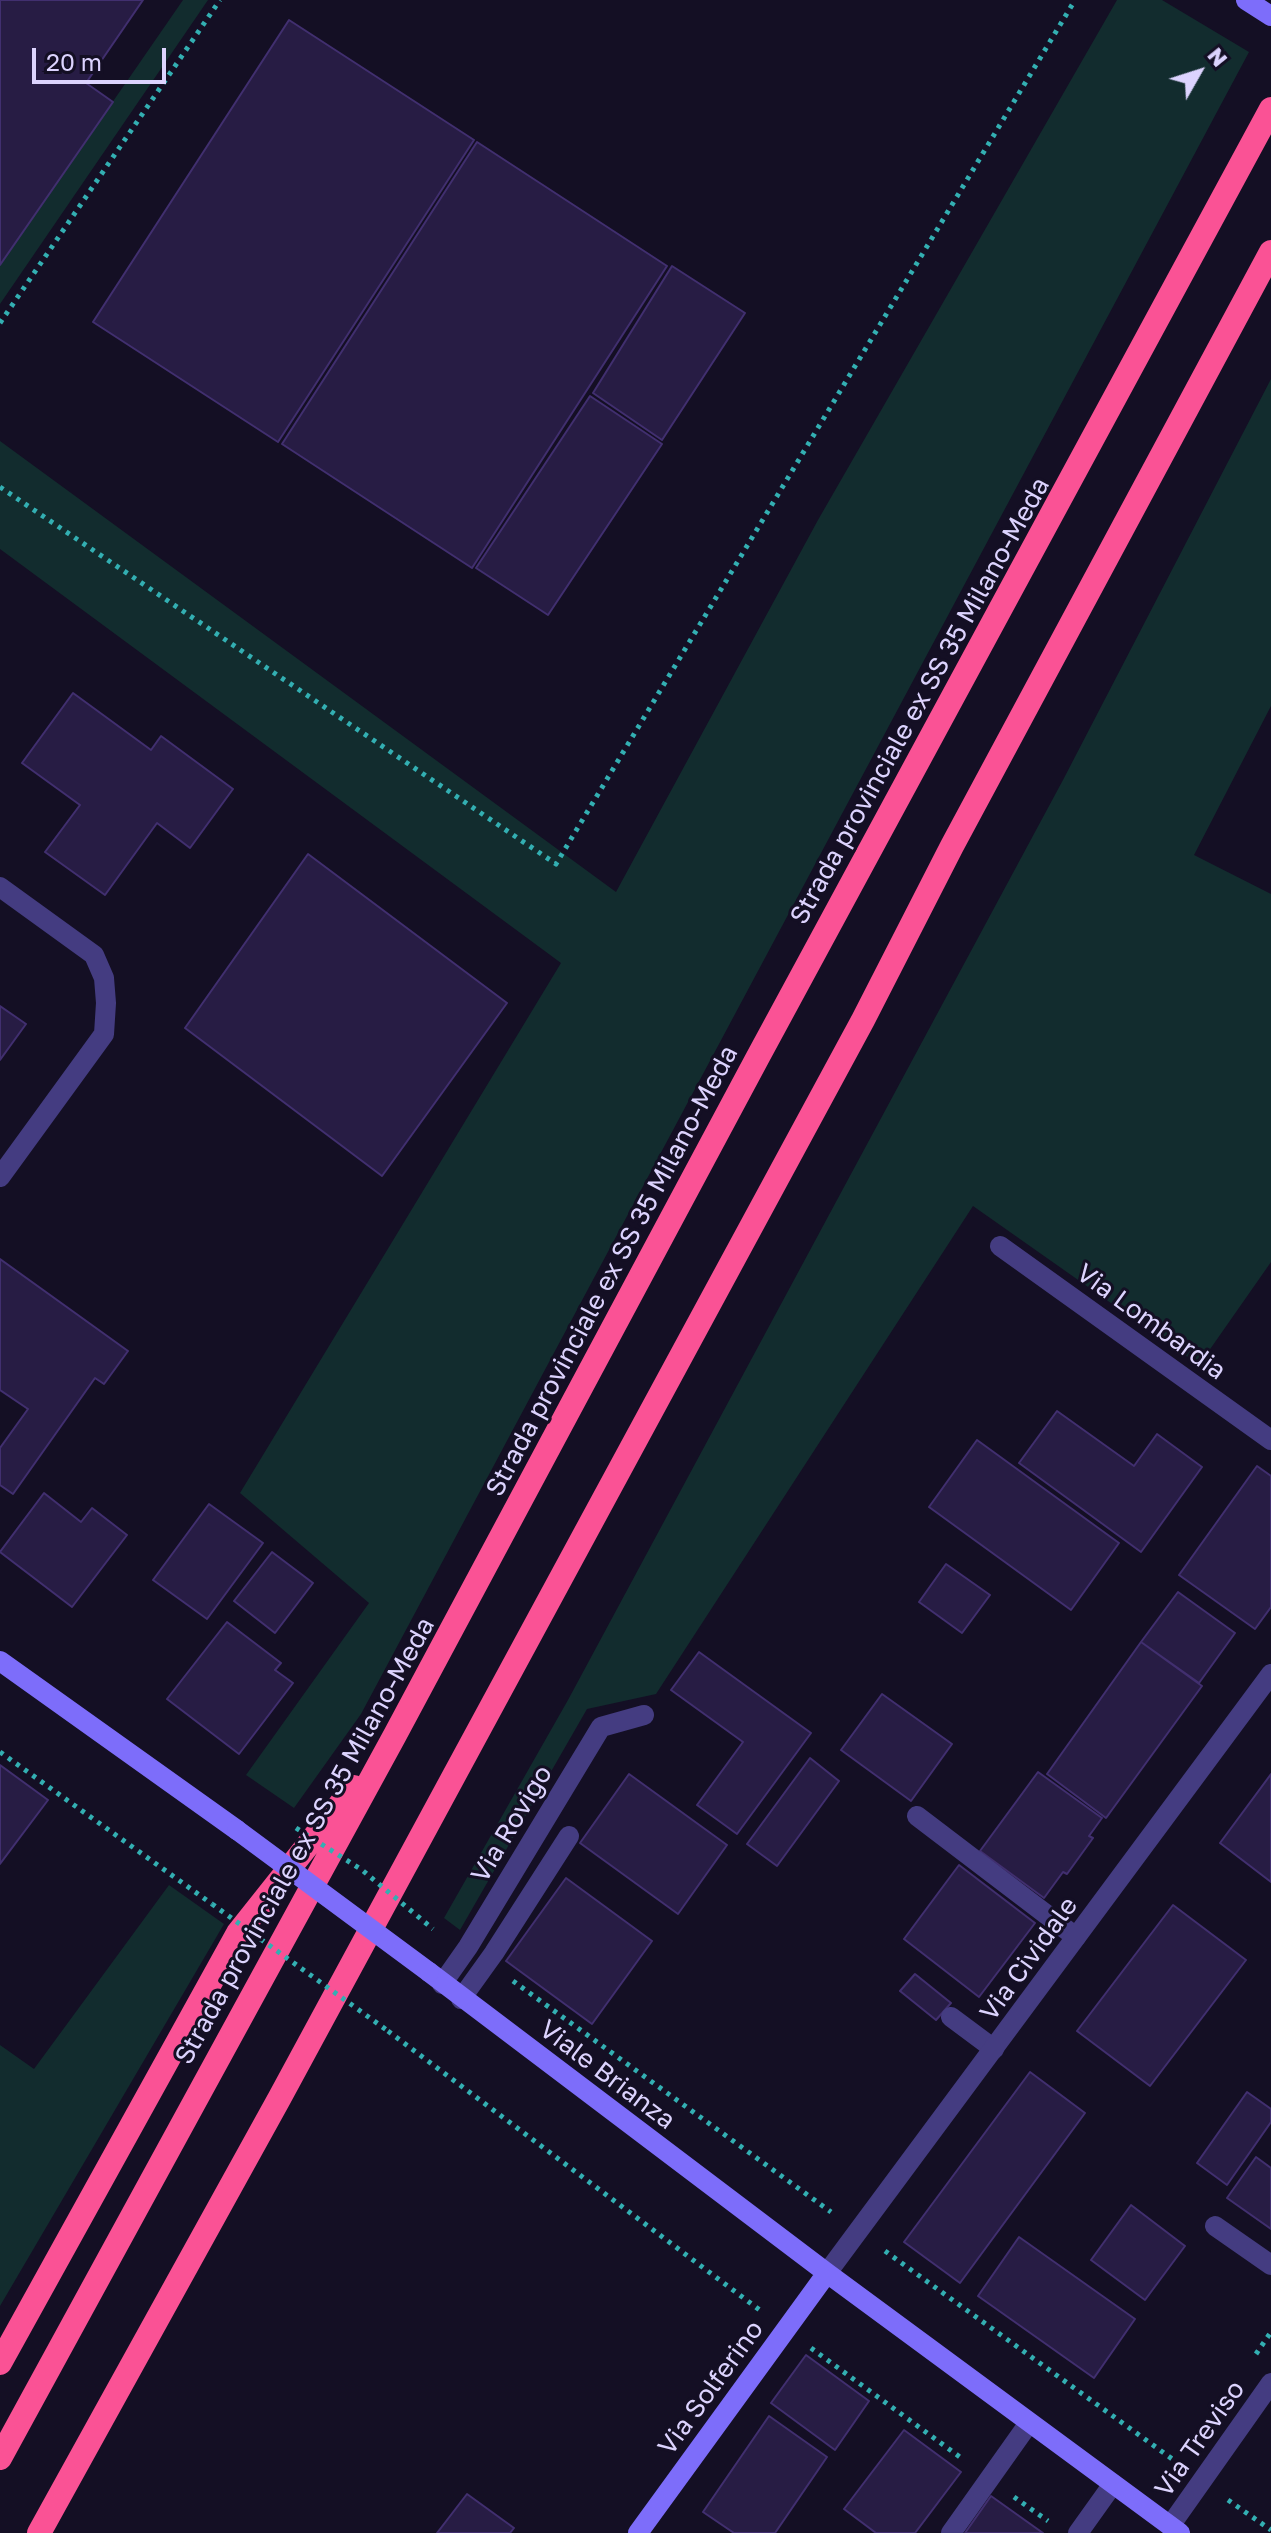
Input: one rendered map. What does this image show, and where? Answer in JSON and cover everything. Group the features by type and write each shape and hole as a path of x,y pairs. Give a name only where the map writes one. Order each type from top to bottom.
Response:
{"highway":[{"name":"Strada provinciale ex SS 35 Milano-Meda","path":"0,2458 395,1735 1271,109"},
{"path":"39,2533 279,2099 847,1048 1271,252"},
{"path":"0,2363 238,1933 395,1735"}],"street":[{"path":"1246,0 1271,16"},
{"path":"0,887 94,955 104,978 106,1003 104,1034 0,1177"},
{"name":"Via Lombardia","path":"1000,1246 1271,1440"},
{"name":"Viale Brianza","path":"0,1661 237,1830 1175,2530"},
{"name":"Via Cividale","path":"827,2273 1271,1674"},
{"name":"Via Rovigo","path":"435,1978 468,1947 601,1727 644,1715"},
{"path":"917,1816 1076,1937"},
{"path":"461,1999 569,1836"},
{"path":"951,2017 994,2049"},
{"path":"1215,2226 1271,2265"},
{"name":"Via Solferino","path":"638,2533 827,2273"},
{"name":"Via Treviso","path":"1175,2530 1271,2383"},
{"path":"951,2533 1029,2423"},
{"path":"1078,2533 1113,2484"}],"path":[{"path":"0,323 220,0"},
{"path":"0,487 556,864 1075,0"},
{"path":"0,1752 388,2031 786,2330 1052,2524"},
{"path":"290,1825 362,1870 435,1931"}],"green space":[{"path":"183,0 208,0 0,304 0,265"},
{"path":"1117,0 1162,0 1249,52 361,1714 294,1808 246,1775 369,1603 240,1493 561,963 0,549 0,441 616,892 818,520"},
{"path":"1271,379 1271,706 1194,855 1271,894 1271,1262 1199,1365 973,1206 656,1694 587,1709 460,1930 444,1918 568,1700 1063,780"},
{"path":"169,1885 224,1924 0,2306 0,2045 34,2069"}],"building":[{"path":"0,0 143,0 86,83 113,102 0,265"},
{"path":"289,20 474,140 278,442 93,322"},
{"path":"477,142 667,266 472,568 282,444"},
{"path":"672,266 745,313 662,440 593,393"},
{"path":"590,396 662,444 548,615 476,568"},
{"path":"73,693 151,750 161,736 233,789 190,848 157,823 105,895 45,852 80,805 22,763"},
{"path":"308,854 507,1003 382,1176 185,1028"},
{"path":"0,1006 26,1024 0,1060"},
{"path":"0,1259 128,1351 104,1384 95,1378 13,1494 0,1485 0,1448 28,1409 0,1390"},
{"path":"1057,1411 1134,1466 1157,1434 1202,1467 1141,1552 1019,1463"},
{"path":"977,1440 1119,1543 1071,1610 929,1507"},
{"path":"1257,1466 1271,1476 1271,1607 1255,1629 1179,1575"},
{"path":"44,1493 81,1522 92,1508 127,1535 72,1607 0,1552"},
{"path":"209,1504 263,1543 207,1619 153,1580"},
{"path":"272,1552 313,1583 275,1633 234,1601"},
{"path":"946,1564 990,1595 962,1633 919,1602"},
{"path":"1178,1592 1235,1633 1199,1683 1141,1642"},
{"path":"227,1622 281,1663 275,1670 293,1683 239,1754 167,1699"},
{"path":"1141,1642 1202,1686 1106,1818 1047,1774"},
{"path":"699,1652 811,1733 737,1834 697,1805 743,1742 671,1690"},
{"path":"882,1694 952,1744 911,1801 841,1750"},
{"path":"810,1758 839,1781 777,1866 747,1844"},
{"path":"0,1765 48,1800 0,1864"},
{"path":"1038,1772 1102,1818 1089,1836 1093,1838 1067,1874 1063,1872 1044,1898 980,1851"},
{"path":"629,1774 727,1845 678,1914 580,1843"},
{"path":"1271,1774 1271,1882 1220,1843"},
{"path":"959,1865 1035,1923 979,1997 904,1939"},
{"path":"566,1878 652,1941 592,2024 506,1961"},
{"path":"1173,1905 1246,1960 1150,2086 1077,2031"},
{"path":"915,1974 951,2003 936,2020 900,1991"},
{"path":"1030,2072 1085,2113 960,2283 904,2242"},
{"path":"1247,2092 1271,2109 1271,2122 1227,2185 1197,2163"},
{"path":"1256,2157 1271,2168 1271,2229 1227,2198"},
{"path":"1131,2205 1185,2246 1145,2300 1091,2260"},
{"path":"1019,2237 1135,2319 1094,2378 978,2296"},
{"path":"806,2355 869,2401 835,2450 771,2403"},
{"path":"769,2416 827,2457 775,2533 734,2533 703,2512"},
{"path":"904,2430 961,2472 915,2533 876,2533 844,2509"},
{"path":"467,2494 514,2528 510,2533 437,2533"},
{"path":"991,2496 1043,2533 965,2533"}]}
